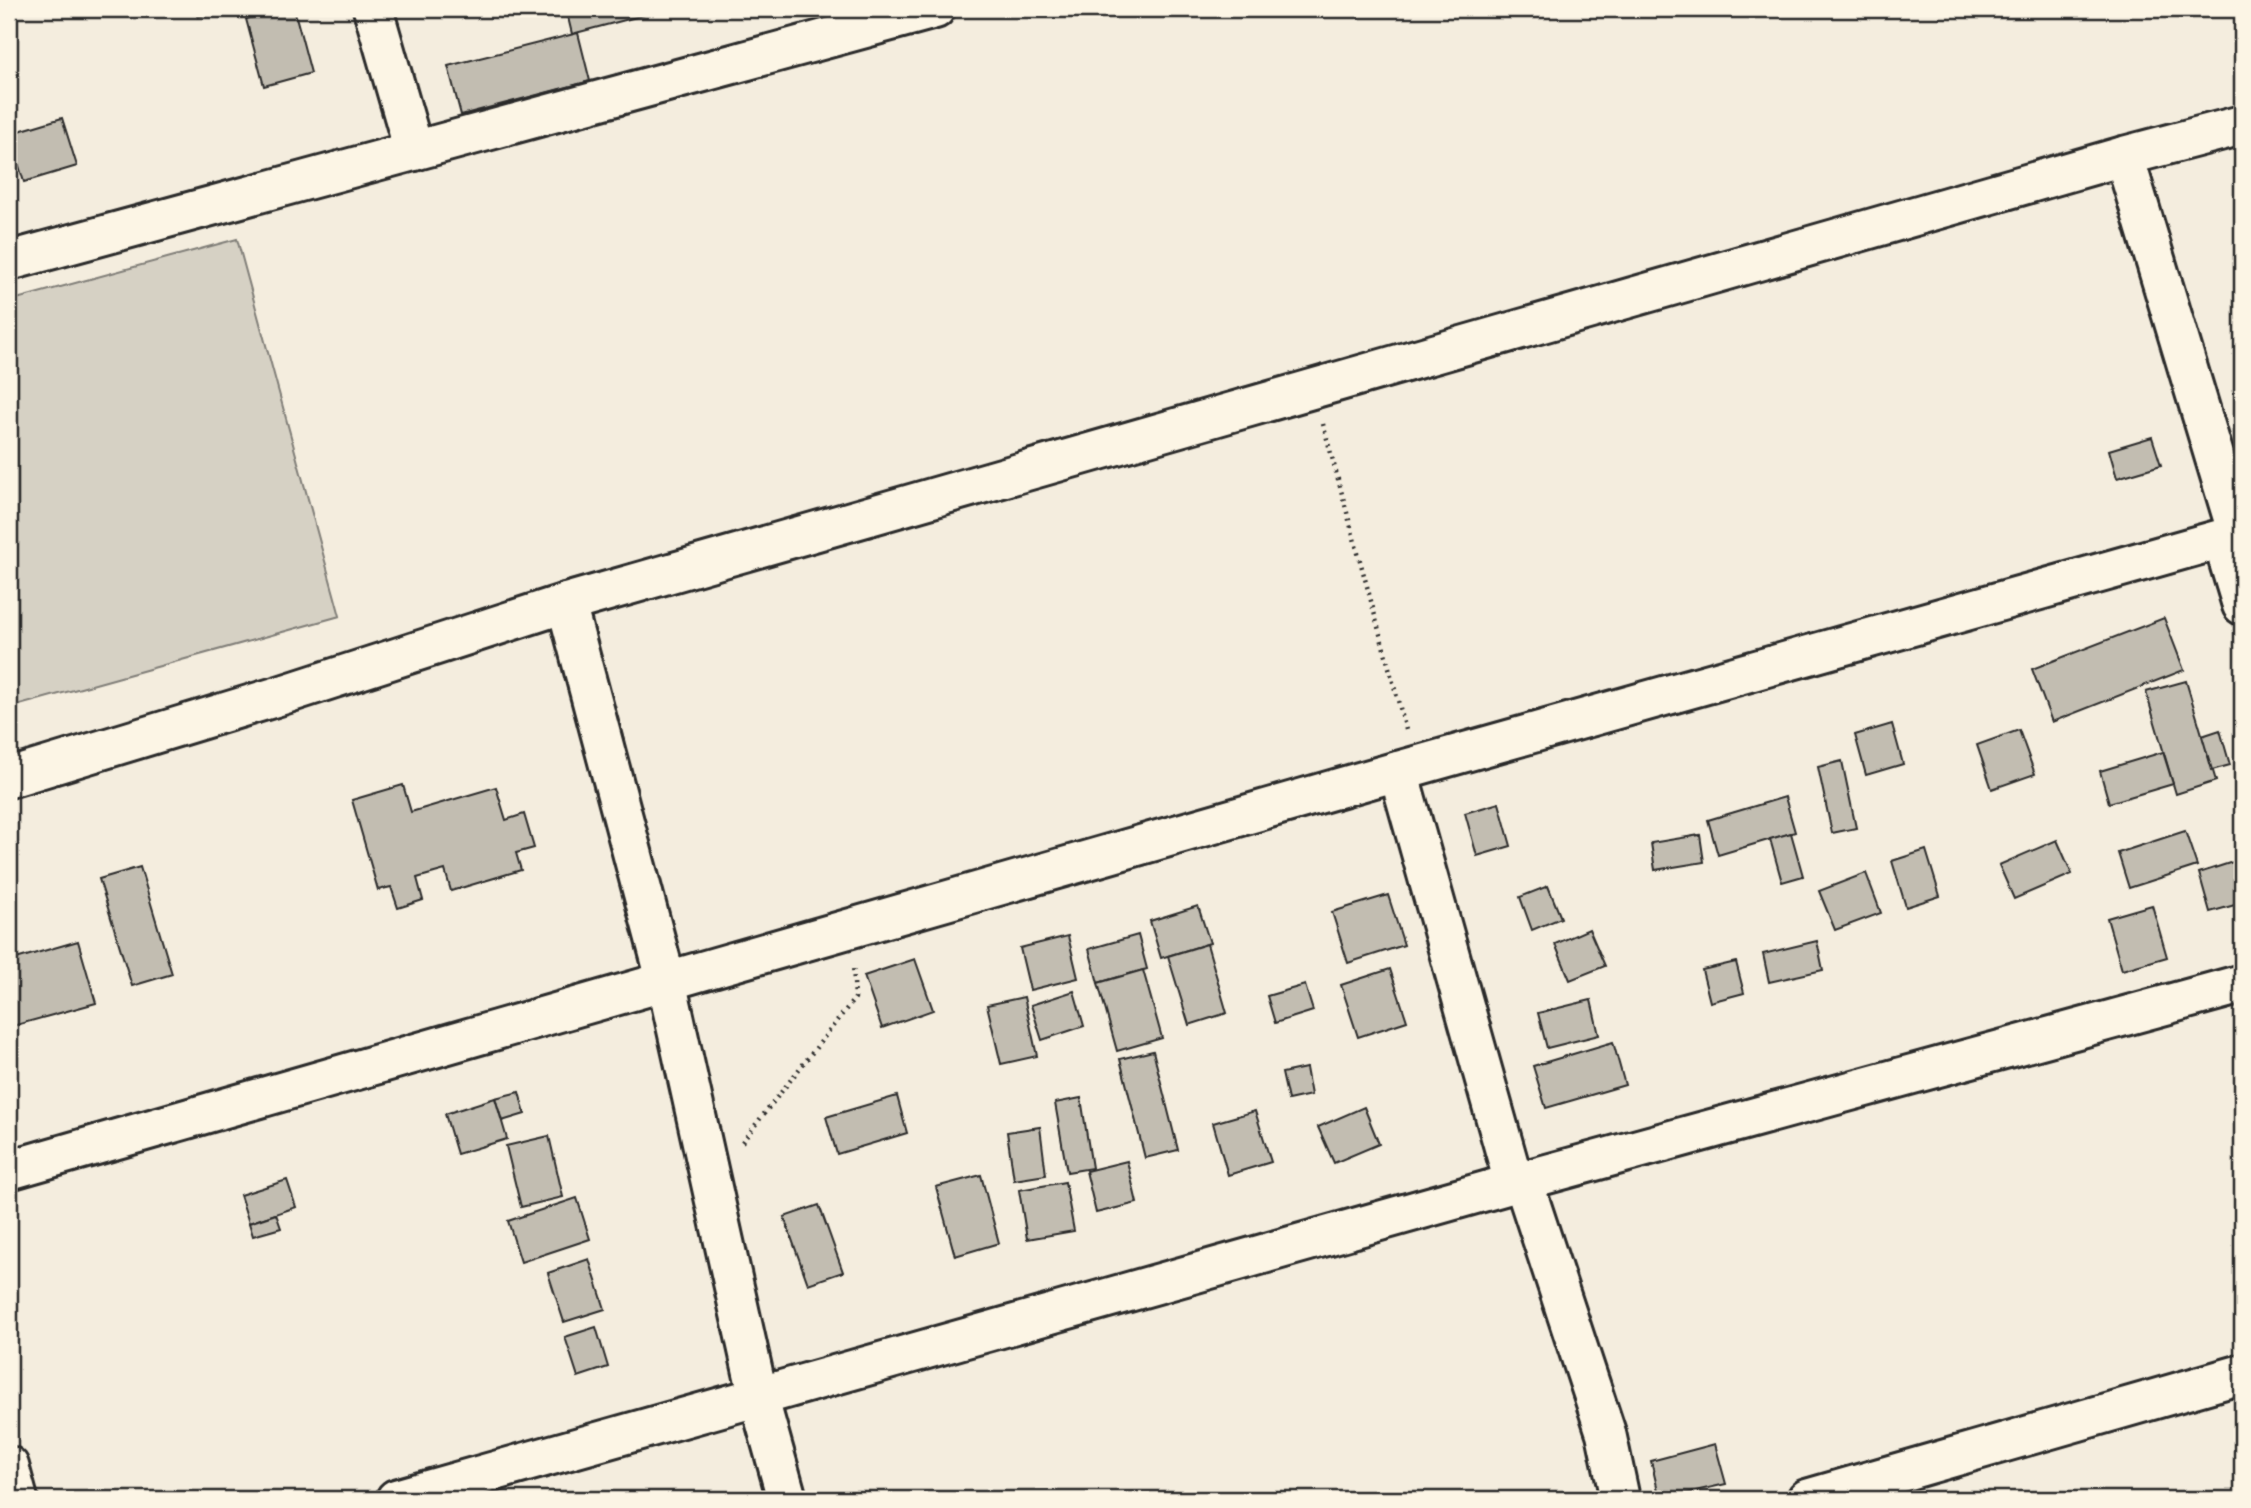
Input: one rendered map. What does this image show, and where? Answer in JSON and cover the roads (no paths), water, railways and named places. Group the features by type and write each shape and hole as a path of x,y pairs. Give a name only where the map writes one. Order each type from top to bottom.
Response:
{"street":[{"path":"373,9 414,151"},
{"path":"9,261 935,9"},
{"path":"9,778 282,695 566,603 2124,156 2242,125"},
{"path":"2124,156 2234,536 2242,605"},
{"path":"9,1170 1407,768 2234,536"},
{"path":"566,603 666,980 758,1395 788,1499"},
{"path":"1407,768 1519,1182 1606,1433 1620,1499"},
{"path":"396,1499 1519,1182 2242,984"},
{"path":"1807,1499 2242,1374"},
{"path":"9,1466 18,1499"}]}
